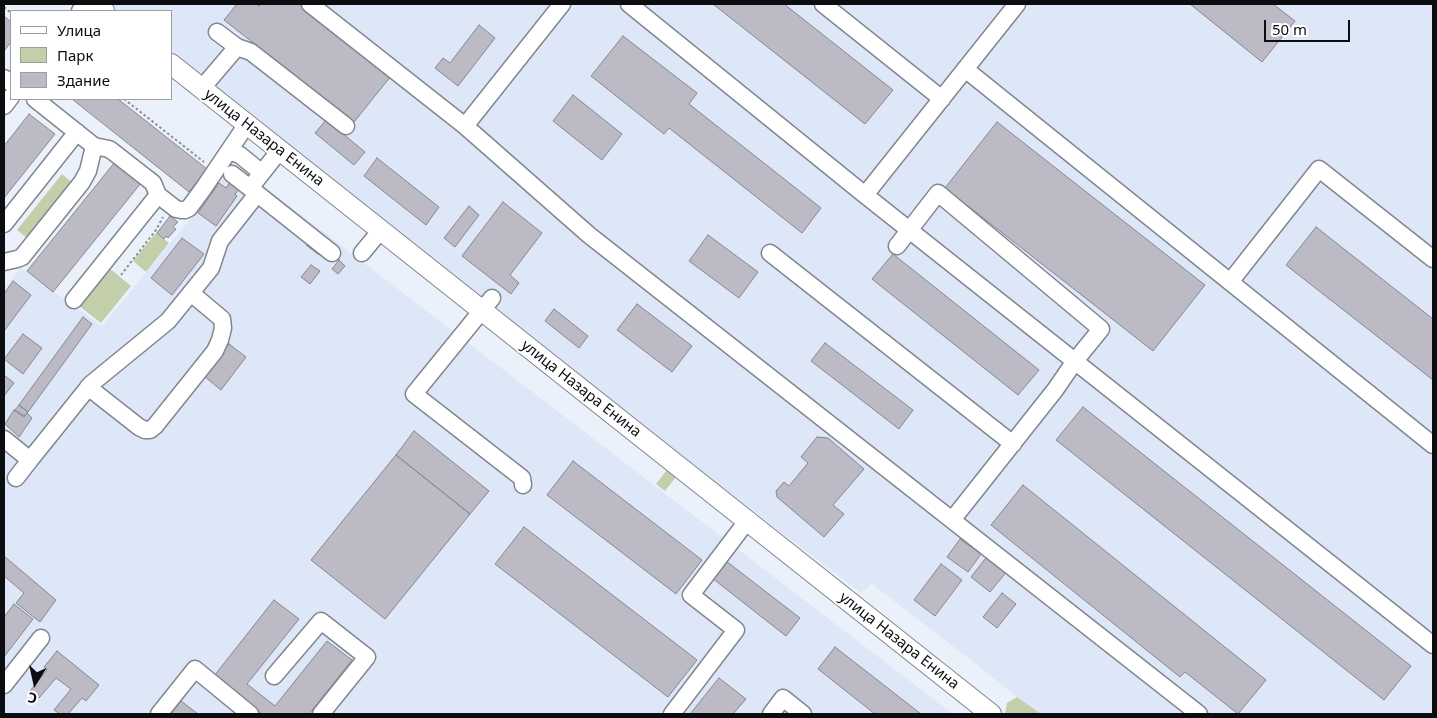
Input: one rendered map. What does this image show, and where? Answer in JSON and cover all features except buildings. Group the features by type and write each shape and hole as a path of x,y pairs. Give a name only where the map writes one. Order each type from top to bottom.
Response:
{"main road":[{"name":"улица Назара Енина","path":"172,65 381,230 487,304 747,521 991,714"}],"street":[{"path":"310,4 466,126 589,234 1199,714"},
{"path":"466,126 562,4"},
{"path":"629,4 865,195 1433,645"},
{"path":"823,4 942,99"},
{"path":"865,195 1017,4"},
{"path":"217,32 238,47 251,52 346,126"},
{"path":"202,88 238,47"},
{"path":"965,69 1433,445"},
{"path":"35,100 94,146 112,151 153,183 158,195 176,209 185,210 188,208 247,124"},
{"path":"4,224 77,132"},
{"path":"4,262 22,257 82,182 88,171 94,146"},
{"path":"16,478 88,387 168,321 191,293 211,268 220,241 254,191 262,173 280,150"},
{"path":"229,151 240,155 262,173"},
{"path":"1230,282 1320,169 1433,259"},
{"path":"232,174 332,253"},
{"path":"897,246 938,192 1101,329 1075,361 1056,390 952,520"},
{"path":"74,300 158,195"},
{"path":"362,253 381,230"},
{"path":"770,253 1013,444"},
{"path":"88,387 139,427 150,430 155,426 215,351 220,340 223,328 222,319 191,293"},
{"path":"487,304 414,394 522,478 523,485"},
{"path":"4,439 30,460"},
{"path":"672,714 736,630 691,595 747,521"},
{"path":"274,676 321,621 366,658 321,714"},
{"path":"4,685 41,638"},
{"path":"159,714 195,669 250,714"},
{"path":"770,714 783,698 803,714"}],"path":[{"path":"125,100 215,172"},
{"path":"120,275 156,230 163,217"}],"shaded area":[{"path":"108,4 1433,4 1433,714 1038,714 872,584 861,593 646,429 172,55 172,10 116,10"},
{"path":"232,162 953,714 4,714 4,290 21,268 102,326 192,217 189,215"}],"green space":[{"path":"62,174 71,182 27,238 17,230"},
{"path":"156,233 169,243 146,272 133,261"},
{"path":"108,267 131,286 101,323 78,305"},
{"path":"670,466 679,473 665,491 656,484"},
{"path":"1017,697 1041,714 1005,714 1007,703"}]}
